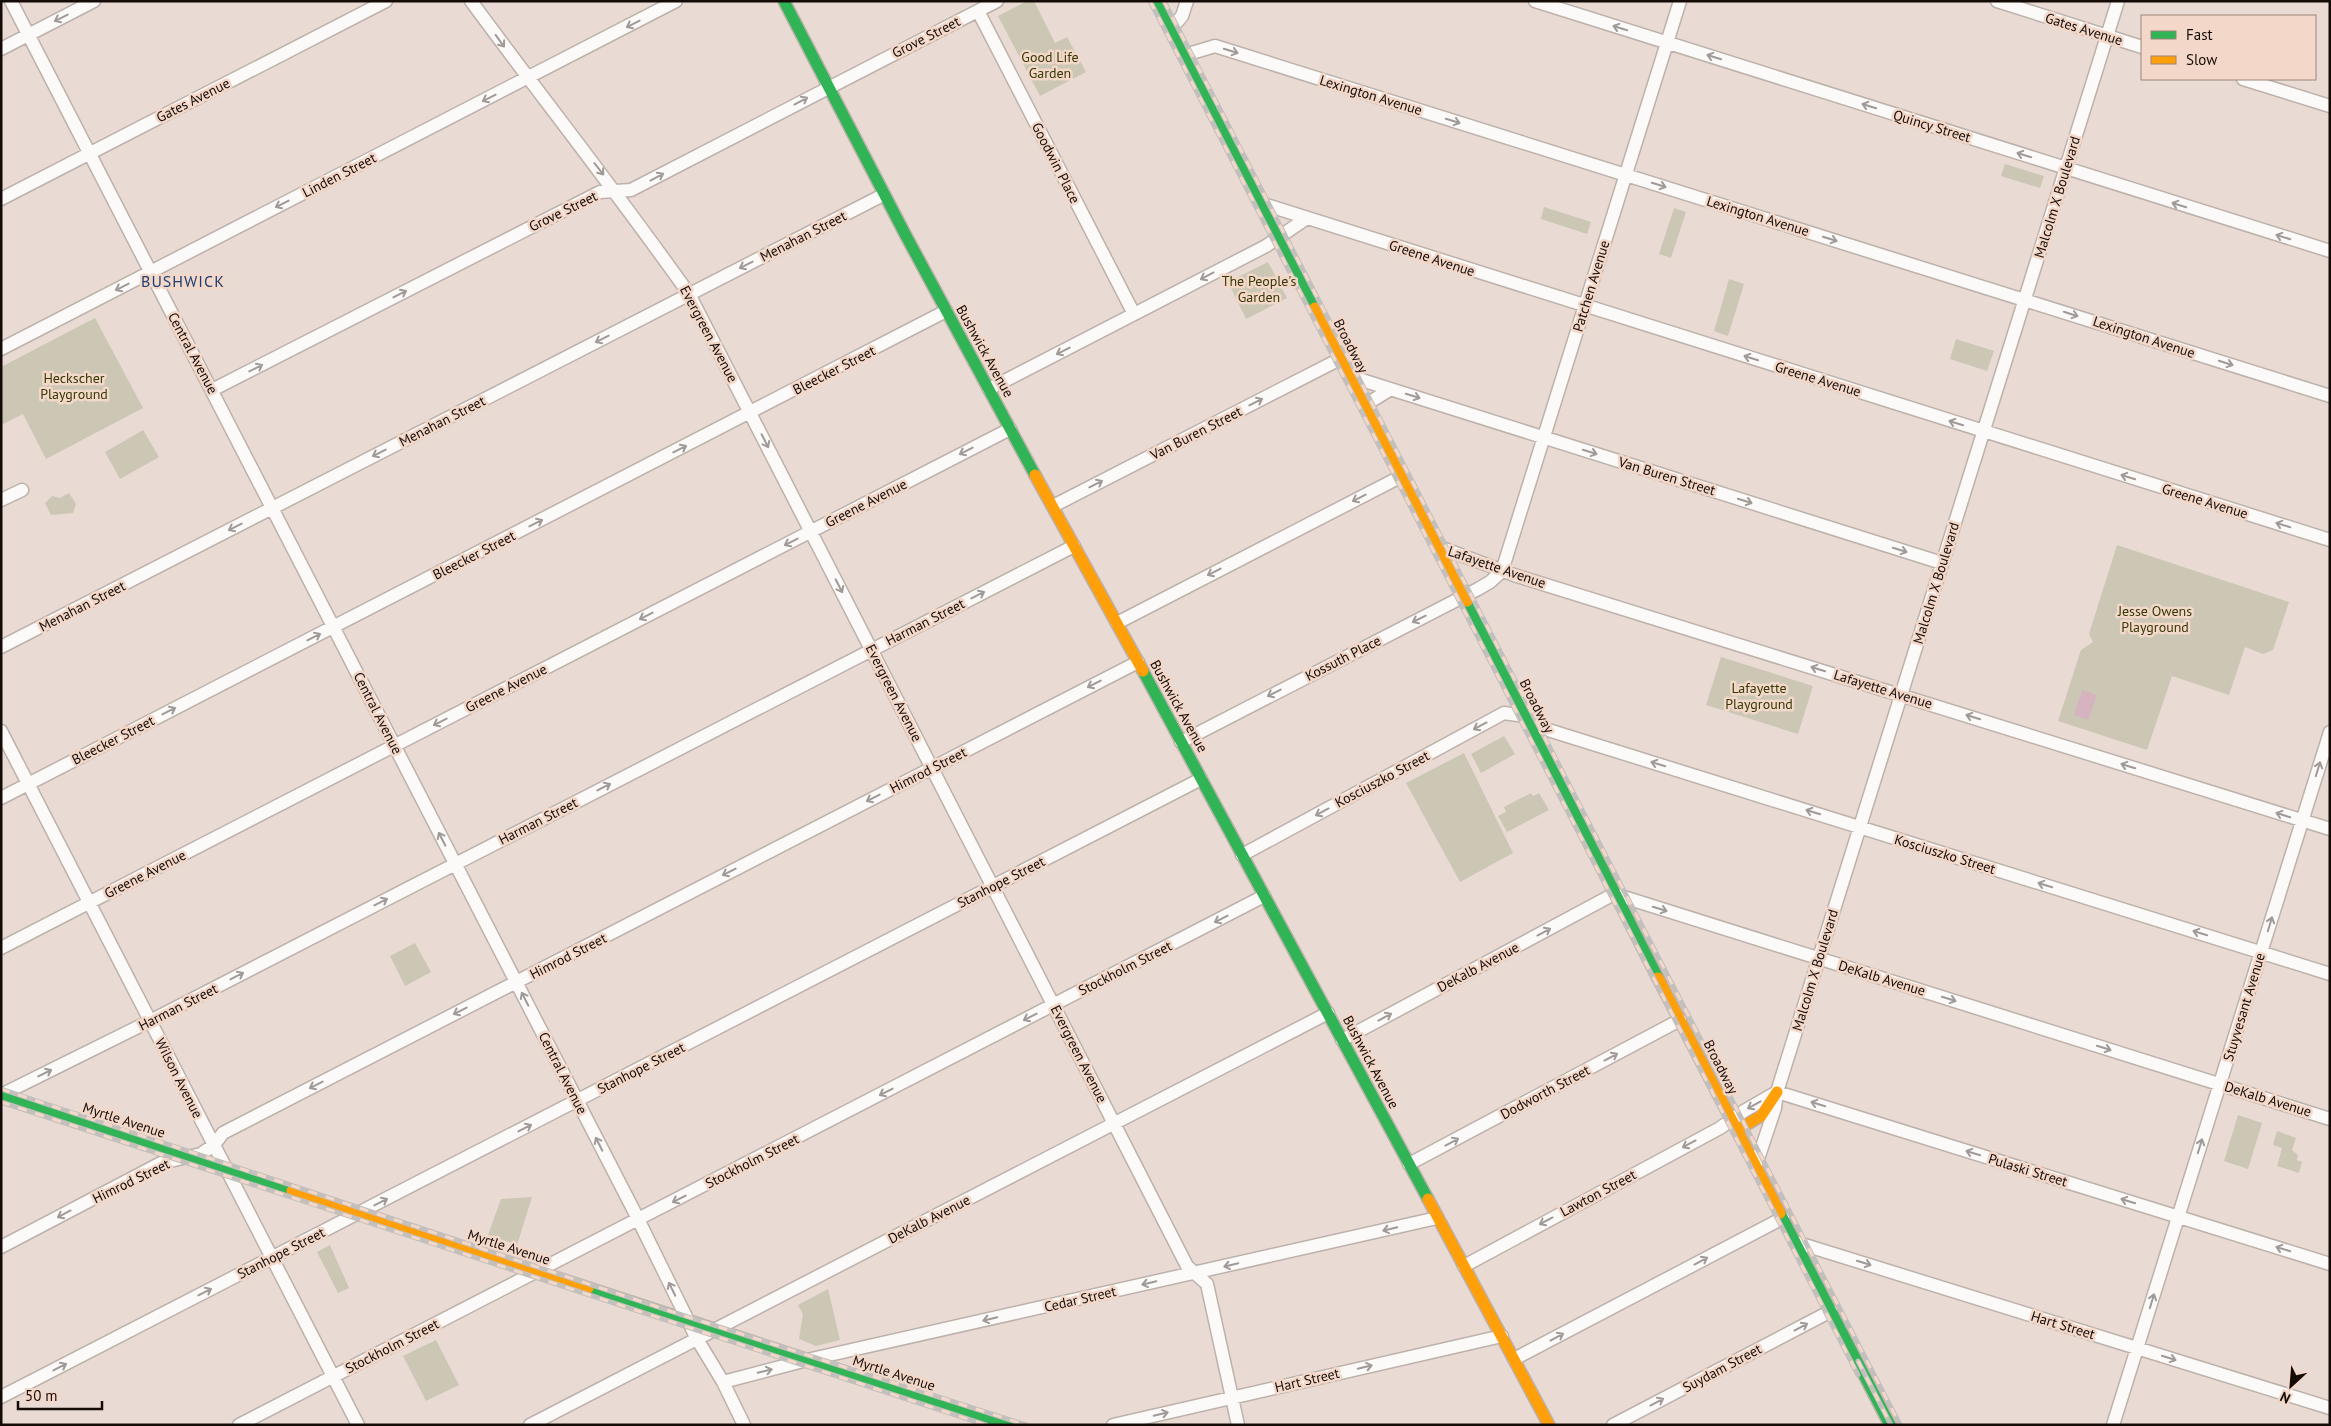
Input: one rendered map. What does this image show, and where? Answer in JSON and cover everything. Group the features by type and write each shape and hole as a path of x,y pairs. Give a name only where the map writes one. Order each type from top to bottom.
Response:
{"main road":[{"name":"Bushwick Avenue","path":"784,1 946,312 1117,622 1549,1425"},
{"name":"Broadway","path":"1157,1 1402,476 1462,597 1543,751 1614,894 1890,1425"},
{"name":"Myrtle Avenue","path":"1,1096 1008,1425"}],"street":[{"name":"Central Avenue","path":"11,1 639,1220 688,1322 744,1425"},
{"path":"1,49 94,1"},
{"name":"Gates Avenue","path":"1,199 386,1"},
{"name":"Evergreen Avenue","path":"471,1 527,78 616,192 689,294 994,886 1187,1266 1196,1272 1207,1284 1238,1425"},
{"name":"Linden Street","path":"1,349 676,1"},
{"name":"Grove Street","path":"212,390 600,192 631,190 997,1"},
{"path":"1171,29 1182,16 1187,1"},
{"name":"Quincy Street","path":"1535,1 2330,251"},
{"name":"Patchen Avenue","path":"1502,571 1680,1"},
{"name":"Gates Avenue","path":"1997,1 2141,47"},
{"name":"Malcolm X Boulevard","path":"1756,1166 1775,1108 1777,1092 2118,1"},
{"name":"Goodwin Place","path":"978,11 1134,314"},
{"name":"Lexington Avenue","path":"1185,55 1215,46 2330,396"},
{"path":"2247,80 2330,106"},
{"name":"Menahan Street","path":"1,647 884,195"},
{"name":"Greene Avenue","path":"1260,203 2330,540"},
{"path":"989,389 1278,238 1307,218"},
{"name":"Bleecker Street","path":"1,798 946,312"},
{"name":"Van Buren Street","path":"1053,506 1340,359"},
{"name":"Van Buren Street","path":"1349,376 1942,563"},
{"path":"1365,405 1391,389"},
{"name":"Greene Avenue","path":"1,948 1010,429"},
{"path":"1117,622 1402,476"},
{"path":"1,500 22,490"},
{"name":"Harman Street","path":"1,1096 1074,546"},
{"name":"Lafayette Avenue","path":"1437,546 1502,571 2330,829"},
{"name":"Kossuth Place","path":"1181,742 1462,597 1490,582 1502,571"},
{"name":"Himrod Street","path":"1,1246 162,1163 201,1154 214,1145 223,1133 1138,662"},
{"name":"Kosciuszko Street","path":"1242,855 1504,713 1560,733 2330,974"},
{"name":"Wilson Avenue","path":"1,731 358,1425"},
{"name":"Stuyvesant Avenue","path":"2113,1425 2330,732"},
{"path":"1543,751 1560,733"},
{"name":"Stanhope Street","path":"1,1397 1201,779"},
{"name":"DeKalb Avenue","path":"1342,1040 1614,894 2330,1119"},
{"name":"Stockholm Street","path":"239,1425 1264,896"},
{"name":"DeKalb Avenue","path":"530,1425 1328,1013"},
{"name":"Dodworth Street","path":"1409,1164 1680,1020"},
{"path":"1734,1125 1777,1092"},
{"name":"Pulaski Street","path":"1777,1092 2330,1264"},
{"name":"Lawton Street","path":"1464,1266 1734,1125"},
{"name":"Cedar Street","path":"722,1382 807,1360 1437,1218"},
{"path":"1514,1359 1783,1218"},
{"name":"Hart Street","path":"1795,1242 2330,1408"},
{"name":"Suydam Street","path":"1614,1425 1831,1311"},
{"name":"Hart Street","path":"1114,1425 1502,1336"}],"green space":[{"name":"Good Life Garden","path":"1027,1 1034,1 1055,43 1067,37 1086,72 1040,96 998,16"},
{"path":"2005,164 2044,176 2040,188 2001,176"},
{"path":"1544,207 1591,222 1587,234 1541,219"},
{"path":"1674,208 1686,212 1671,258 1659,254"},
{"name":"The People's Garden","path":"1268,262 1287,298 1246,319 1228,282"},
{"path":"1729,279 1744,284 1728,336 1714,331"},
{"name":"Heckscher Playground","path":"95,318 143,408 46,459 23,414 1,425 1,367"},
{"path":"1956,339 1994,351 1987,371 1950,359"},
{"path":"143,430 159,457 120,479 105,452"},
{"path":"69,493 76,504 73,513 51,515 45,503 52,496 60,498"},
{"name":"Jesse Owens Playground","path":"2117,545 2289,602 2273,650 2263,654 2245,647 2229,695 2172,676 2147,750 2058,721 2081,650 2093,642 2089,634"},
{"name":"Lafayette Playground","path":"1721,657 1813,686 1798,734 1706,705"},
{"path":"1504,736 1515,754 1481,773 1471,754"},
{"path":"1464,753 1513,853 1460,882 1406,783"},
{"path":"1531,793 1533,796 1539,793 1549,810 1507,832 1498,816 1506,812 1504,807"},
{"path":"415,943 431,972 405,986 390,956"},
{"path":"2238,1115 2262,1123 2248,1169 2224,1161"},
{"path":"2277,1131 2296,1138 2292,1150 2298,1155 2297,1160 2302,1162 2299,1173 2277,1166 2282,1148 2273,1145"},
{"path":"532,1197 517,1245 488,1235 501,1199"},
{"path":"330,1245 349,1288 338,1293 317,1252"},
{"path":"828,1289 840,1340 816,1346 799,1339 803,1314 798,1305"},
{"path":"436,1340 459,1385 426,1401 403,1356"}],"shaded area":[{"path":"2082,690 2097,695 2088,720 2074,715"}],"railway":[{"path":"1150,1 1858,1375"},
{"path":"1164,1 1900,1425"},
{"path":"1,1089 682,1315 1026,1425"},
{"path":"1,1102 986,1425"},
{"path":"1858,1361 1891,1425"}],"traffic: fast":[{"path":"784,1 905,234 1035,475"},
{"path":"1157,1 1315,308"},
{"path":"1467,601 1658,978"},
{"path":"1143,671 1428,1199"},
{"path":"1,1096 292,1191"},
{"path":"1780,1213 1890,1425"},
{"path":"588,1288 1008,1425"}],"traffic: slow":[{"path":"1315,308 1467,601"},
{"path":"1035,475 1143,671"},
{"path":"1658,978 1780,1213"},
{"path":"1737,1130 1761,1116 1777,1092"},
{"path":"292,1191 588,1288"},
{"path":"1428,1199 1549,1425"}],"district":[{"name":"BUSHWICK","path":"183,281"}]}
